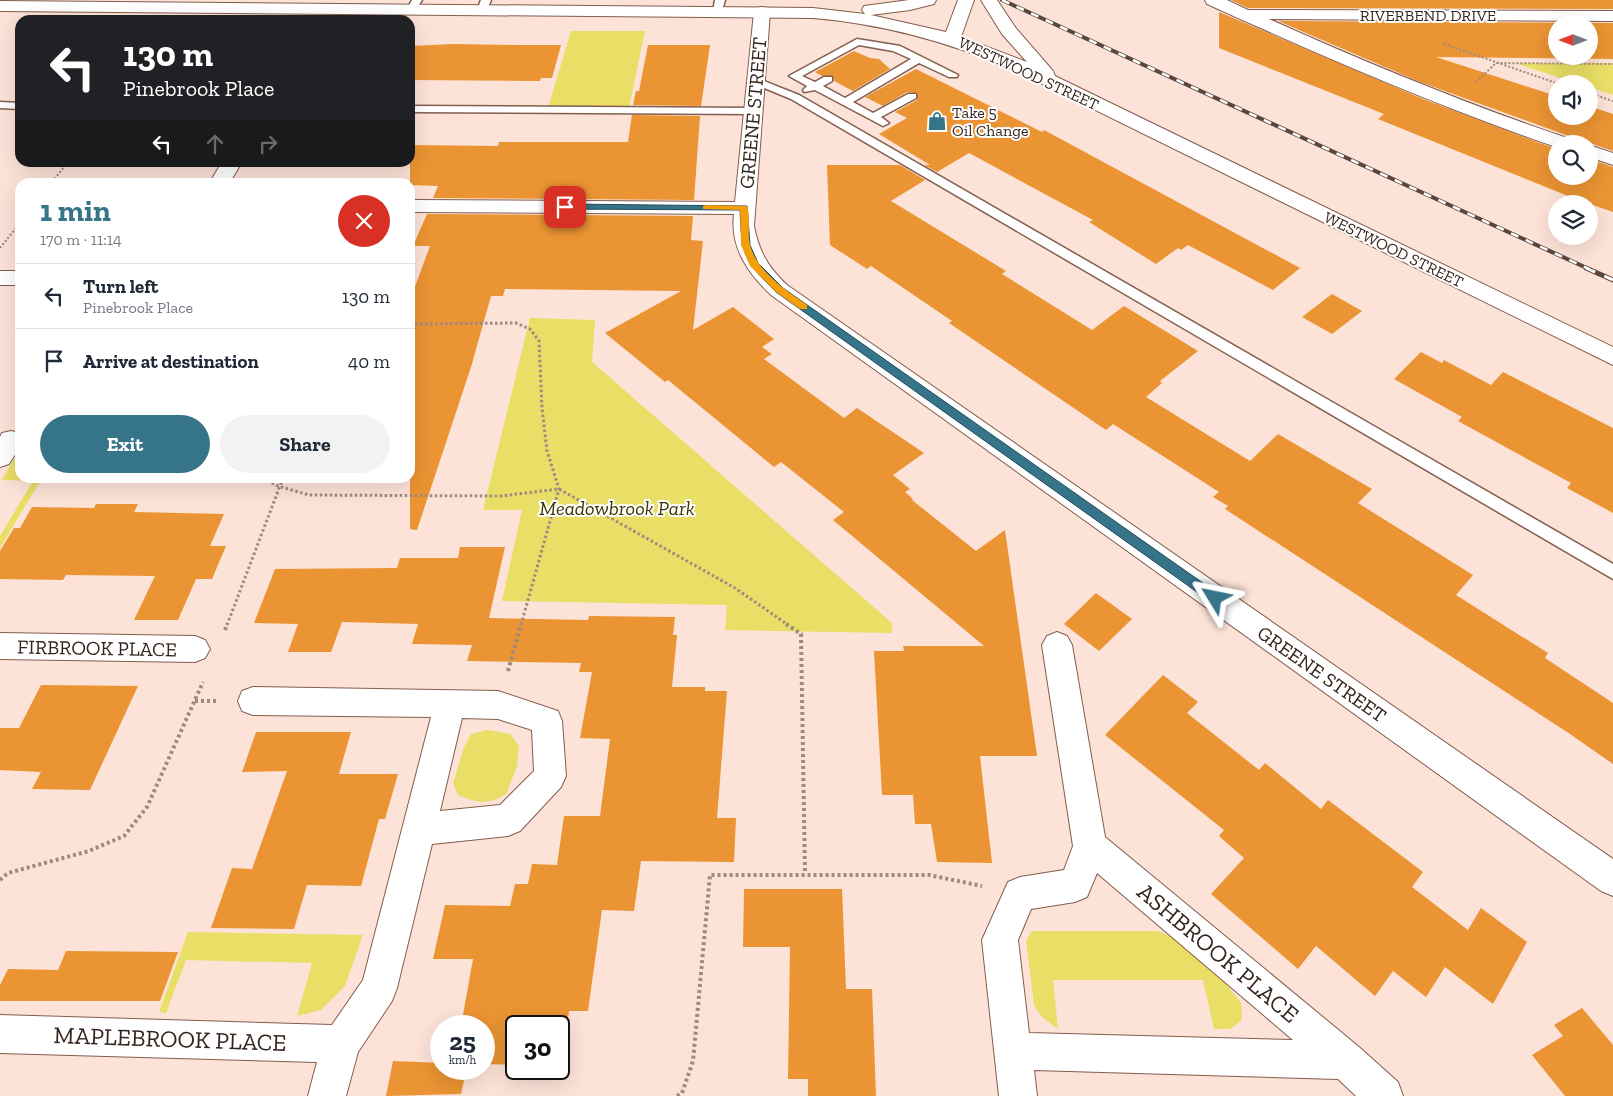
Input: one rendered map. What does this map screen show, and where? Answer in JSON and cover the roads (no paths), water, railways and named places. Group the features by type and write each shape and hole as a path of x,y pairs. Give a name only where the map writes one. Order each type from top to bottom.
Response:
{"street":[{"path":"834,14 910,5 928,0"},
{"path":"952,38 966,0"},
{"path":"989,0 1008,30 1052,82"},
{"name":"RIVERBEND DRIVE","path":"1213,0 1296,39 1504,124 1548,138"},
{"name":"WESTWOOD STREET","path":"0,6 93,3 719,6 762,12 834,14 891,22 952,38 997,56 1613,357"},
{"name":"GREENE STREET","path":"762,12 755,111 744,208 746,245 754,264 779,290 1613,880"},
{"name":"RIVERBEND DRIVE","path":"1244,14 1613,16"},
{"path":"1598,154 1613,159"},
{"path":"222,178 229,167"},
{"path":"415,206 744,208"},
{"path":"0,278 15,278"},
{"path":"1018,1096 1000,940 1020,894 1075,885 1090,846 1057,645"},
{"name":"FIRBROOK PLACE","path":"0,646 195,649"},
{"path":"254,701 498,705 547,720 550,776 508,820 419,829"},
{"path":"327,1096 341,1044 379,988 450,704"},
{"name":"ASHBROOK PLACE","path":"1090,846 1346,1060 1384,1096"},
{"name":"MAPLEBROOK PLACE","path":"0,1034 341,1044"},
{"name":"ASHBROOK PLACE","path":"1013,1051 1346,1060"}],"lane":[{"path":"862,135 884,123 794,76 857,42 896,48 953,75 940,82"},
{"path":"866,56 883,46"},
{"path":"845,102 918,59"},
{"path":"795,97 828,78"},
{"path":"756,81 795,97 862,135 1613,572"},
{"path":"873,117 912,96"},
{"path":"0,105 15,106"},
{"path":"415,109 755,111"}],"railway":[{"path":"1002,0 1589,269"},
{"path":"1586,268 1613,280"}],"place":[{"name":"Take 5 Oil Change","path":"937,121"}],"park label":[{"name":"Meadowbrook Park","path":"617,508"}]}
